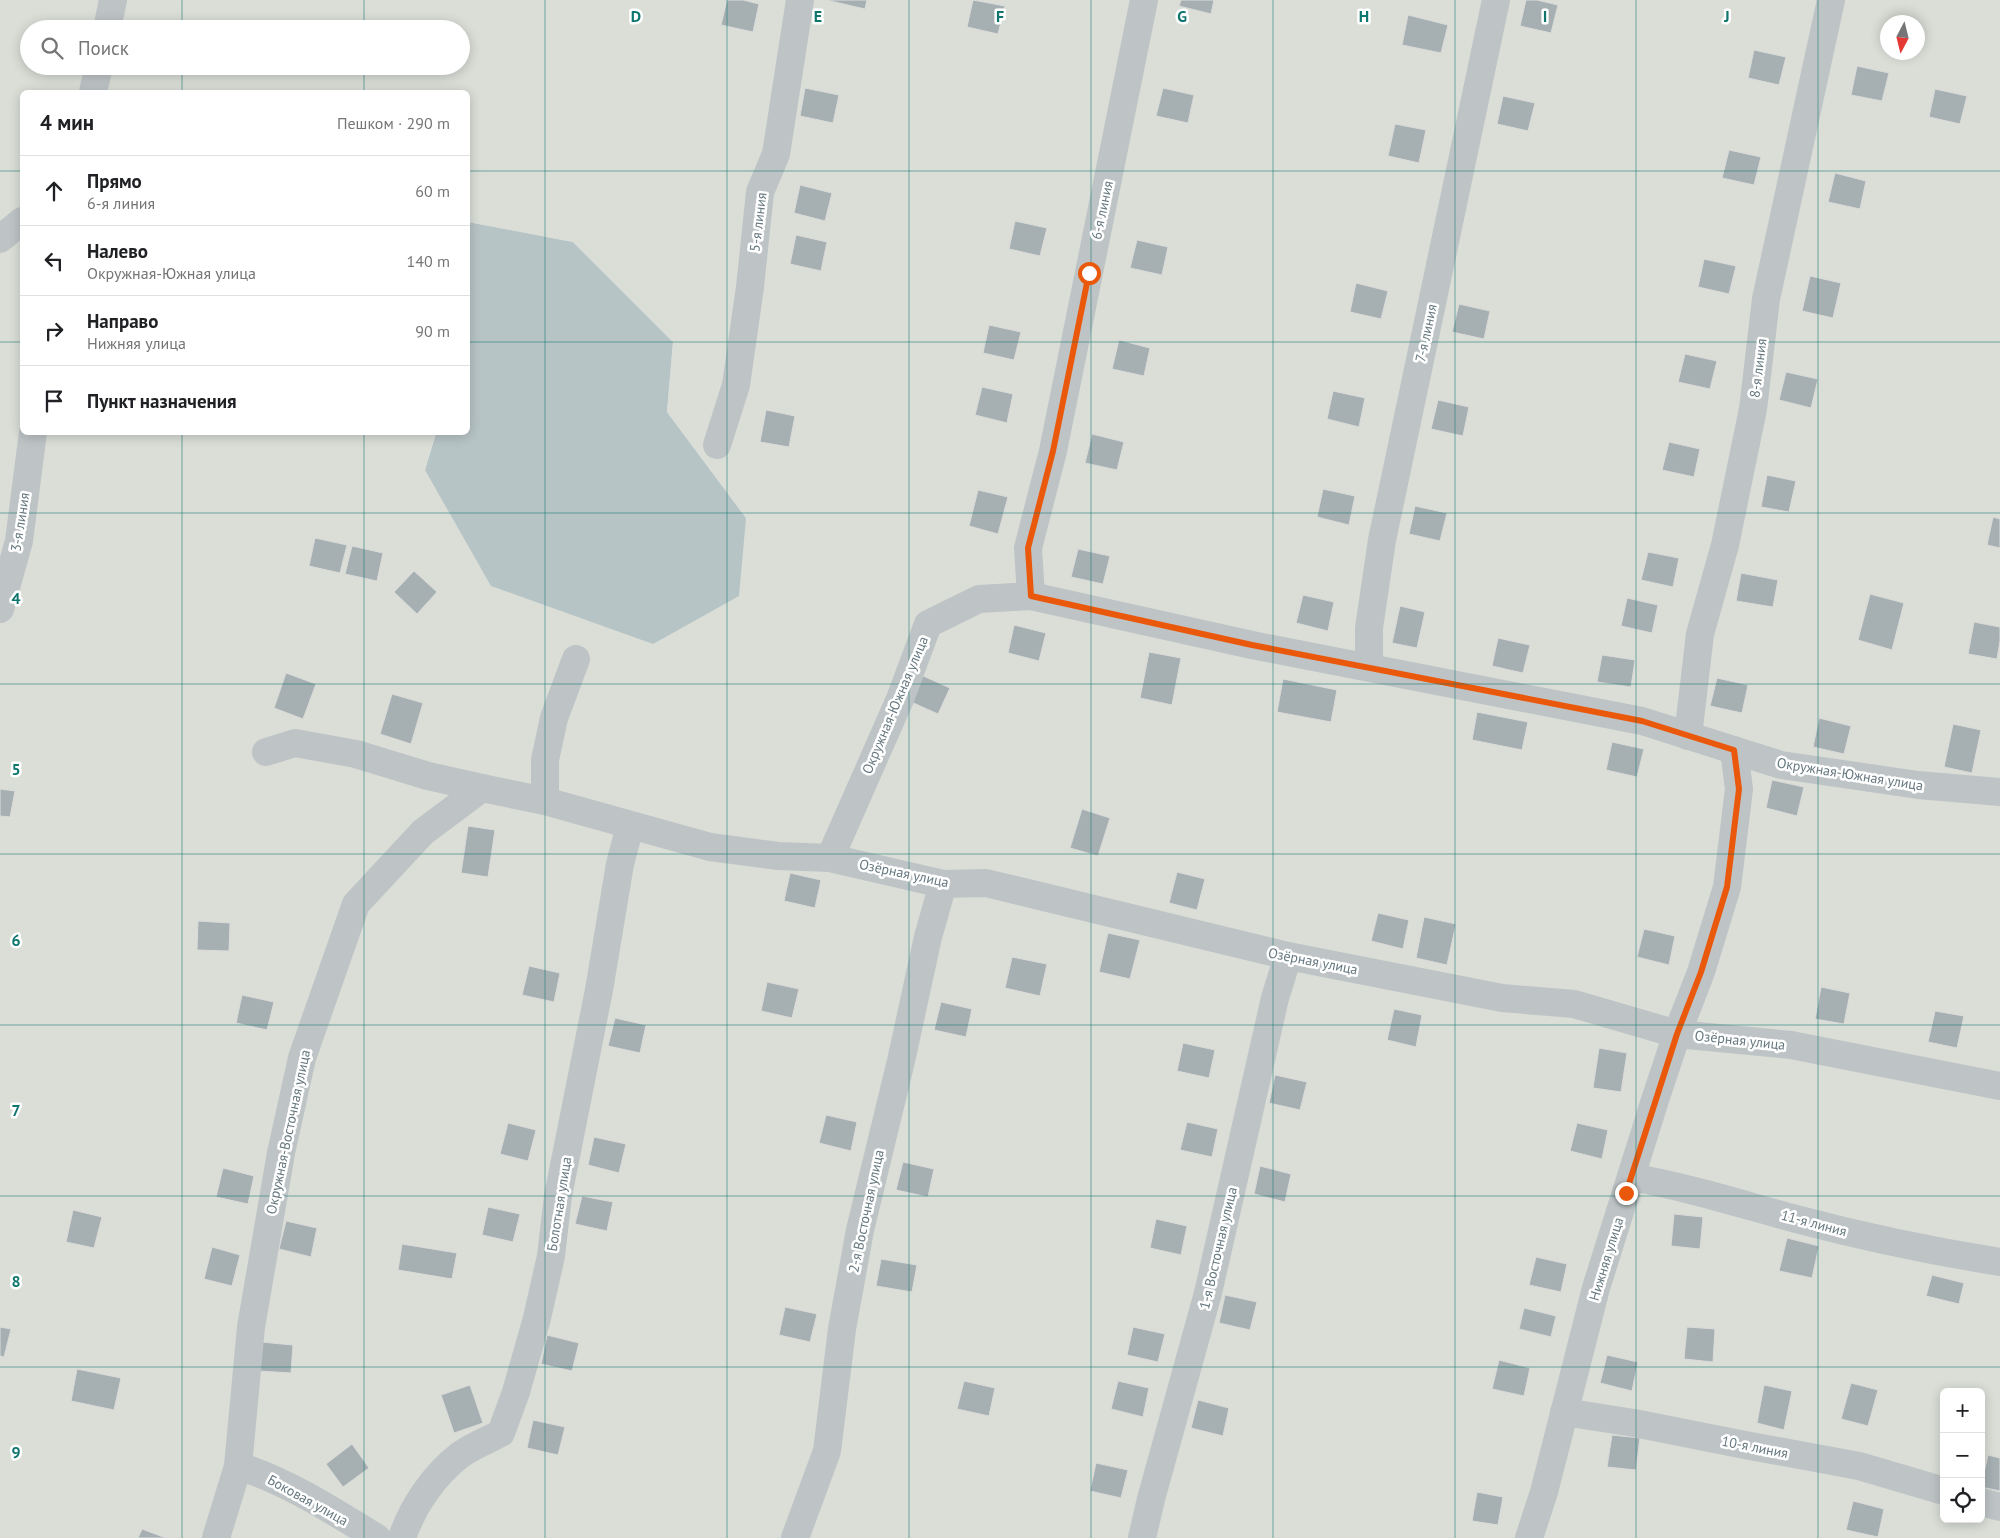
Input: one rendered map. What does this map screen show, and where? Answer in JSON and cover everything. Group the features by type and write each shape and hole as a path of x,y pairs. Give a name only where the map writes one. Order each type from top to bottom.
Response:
{"street":[{"path":"109,20 113,0"},
{"name":"5-я линия","path":"718,446 736,385 750,287 760,192 776,154 800,0"},
{"name":"6-я линия","path":"1031,596 1028,548 1053,451 1144,0"},
{"name":"7-я линия","path":"1369,667 1368,628 1382,540 1496,0"},
{"name":"8-я линия","path":"1688,736 1700,634 1725,546 1753,409 1766,299 1831,0"},
{"path":"93,90 97,75"},
{"path":"0,239 20,223"},
{"name":"3-я линия","path":"0,609 19,541 33,435"},
{"name":"Окружная-Южная улица","path":"830,858 900,699 928,624 979,599 1031,596 1252,645 1642,721 1781,765 1918,785 2000,792"},
{"path":"545,800 545,760 552,727 576,659"},
{"path":"266,752 295,743 356,754 428,776 545,800 630,826"},
{"name":"Нижняя улица","path":"1529,1538 1544,1492 1596,1288 1630,1177 1677,1034 1701,972 1727,887 1739,789 1734,750"},
{"name":"Окружная-Восточная улица","path":"216,1538 238,1466 251,1327 281,1153 302,1058 356,904 423,832 482,788"},
{"name":"Озёрная улица","path":"630,826 710,847 778,856 830,858 944,884 986,883 1288,956 1502,998 1574,1004 1677,1034 1791,1045 2000,1086"},
{"name":"Болотная улица","path":"402,1538 407,1524 431,1484 460,1455 501,1433 516,1392 537,1318 551,1256 558,1196 600,990 620,864 630,826"},
{"name":"2-я Восточная улица","path":"795,1538 826,1451 842,1329 860,1230 901,1061 928,937 944,884"},
{"name":"1-я Восточная улица","path":"1142,1538 1208,1293 1274,998 1288,956"},
{"name":"11-я линия","path":"1630,1177 1713,1195 1849,1233 1928,1250 2000,1262"},
{"name":"10-я линия","path":"1564,1412 1634,1422 1859,1466 1940,1490"},
{"name":"Боковая улица","path":"238,1466 257,1472 279,1483 377,1538"},
{"path":"1985,1503 2000,1507"}],"shaded area":[{"path":"0,0 2000,0 2000,1538 0,1538"},
{"path":"470,222 573,242 673,342 667,412 746,518 739,596 653,644 491,586 425,470 435,435 470,435"}],"building":[{"path":"727,0 743,0 759,4 753,32 721,25"},
{"path":"826,0 867,0 865,9"},
{"path":"973,0 1005,6 998,34 967,27"},
{"path":"1181,0 1214,0 1211,14 1179,6"},
{"path":"1526,0 1537,0 1558,5 1551,33 1520,26"},
{"path":"1408,15 1448,25 1441,53 1402,45"},
{"path":"1754,50 1786,57 1779,85 1748,78"},
{"path":"1857,66 1889,73 1882,101 1851,95"},
{"path":"805,88 839,95 833,123 800,116"},
{"path":"1163,88 1194,95 1188,123 1156,116"},
{"path":"1935,89 1967,96 1960,124 1929,117"},
{"path":"1503,96 1535,103 1528,131 1497,124"},
{"path":"1395,124 1426,130 1419,163 1388,156"},
{"path":"1729,150 1761,157 1754,185 1722,178"},
{"path":"1835,173 1866,181 1860,209 1828,202"},
{"path":"800,185 832,193 825,221 794,213"},
{"path":"1015,221 1047,228 1040,256 1009,249"},
{"path":"796,235 827,242 821,271 790,264"},
{"path":"1137,240 1168,247 1162,275 1130,268"},
{"path":"1704,259 1736,266 1729,294 1698,287"},
{"path":"1810,276 1841,283 1833,318 1802,311"},
{"path":"1356,283 1388,291 1381,319 1350,312"},
{"path":"1459,304 1490,311 1484,339 1452,332"},
{"path":"989,325 1021,332 1014,360 983,353"},
{"path":"1119,340 1150,348 1144,376 1112,369"},
{"path":"1685,354 1717,361 1710,389 1678,382"},
{"path":"1786,372 1818,379 1811,408 1779,400"},
{"path":"982,387 1013,394 1007,423 975,415"},
{"path":"1333,391 1365,398 1359,427 1327,419"},
{"path":"1438,400 1469,407 1463,436 1431,429"},
{"path":"766,410 795,416 789,447 760,442"},
{"path":"1092,434 1124,442 1117,470 1085,463"},
{"path":"1669,442 1700,449 1694,477 1662,470"},
{"path":"1767,475 1796,481 1789,512 1761,507"},
{"path":"1323,489 1355,496 1349,525 1317,517"},
{"path":"978,490 1008,497 998,534 969,526"},
{"path":"1415,506 1447,513 1440,541 1409,534"},
{"path":"1993,517 2000,519 2000,548 1987,545"},
{"path":"315,538 347,545 340,573 309,566"},
{"path":"352,546 383,553 377,581 345,574"},
{"path":"1078,549 1110,556 1103,584 1071,577"},
{"path":"1648,552 1679,558 1673,587 1641,580"},
{"path":"414,571 437,592 417,614 394,592"},
{"path":"1741,573 1778,580 1773,607 1736,601"},
{"path":"1870,594 1904,603 1892,650 1858,640"},
{"path":"1303,595 1334,602 1328,631 1296,623"},
{"path":"1627,598 1658,605 1652,633 1621,626"},
{"path":"1400,606 1425,612 1417,648 1392,643"},
{"path":"1974,622 2000,627 1997,659 1968,654"},
{"path":"1014,625 1046,633 1039,661 1008,653"},
{"path":"1498,638 1530,645 1523,673 1492,666"},
{"path":"1149,652 1181,658 1172,705 1140,698"},
{"path":"1602,655 1635,660 1631,687 1597,682"},
{"path":"286,673 316,684 303,719 274,708"},
{"path":"921,675 950,688 938,714 909,701"},
{"path":"1717,678 1748,685 1742,713 1710,706"},
{"path":"1283,679 1337,690 1331,722 1277,712"},
{"path":"392,694 423,703 411,744 380,734"},
{"path":"1477,712 1528,722 1522,750 1472,740"},
{"path":"1819,718 1851,726 1844,754 1813,747"},
{"path":"1953,724 1981,730 1972,773 1944,767"},
{"path":"1612,742 1644,749 1637,777 1606,770"},
{"path":"1772,780 1804,787 1797,816 1766,808"},
{"path":"0,789 15,791 10,817 0,816"},
{"path":"1082,809 1110,818 1098,856 1070,848"},
{"path":"468,826 495,830 488,877 461,873"},
{"path":"1177,872 1205,879 1197,910 1169,903"},
{"path":"790,873 821,880 815,908 784,901"},
{"path":"1378,913 1409,920 1403,949 1371,941"},
{"path":"1424,917 1456,924 1447,965 1416,958"},
{"path":"198,921 230,923 229,951 197,950"},
{"path":"1644,929 1675,936 1669,965 1637,957"},
{"path":"1108,933 1140,940 1130,979 1099,972"},
{"path":"1012,957 1047,964 1040,996 1005,988"},
{"path":"529,966 560,973 554,1002 522,995"},
{"path":"767,982 799,989 792,1018 761,1011"},
{"path":"1821,987 1850,993 1844,1024 1815,1019"},
{"path":"242,995 274,1002 267,1030 236,1023"},
{"path":"941,1002 972,1009 966,1037 934,1030"},
{"path":"1394,1009 1422,1015 1416,1047 1387,1040"},
{"path":"1935,1011 1964,1016 1957,1048 1928,1042"},
{"path":"615,1018 646,1025 640,1053 608,1046"},
{"path":"1183,1043 1215,1050 1209,1078 1177,1071"},
{"path":"1599,1048 1627,1053 1621,1092 1593,1088"},
{"path":"1275,1075 1307,1082 1300,1110 1269,1103"},
{"path":"826,1115 857,1122 851,1151 819,1143"},
{"path":"1187,1122 1218,1129 1212,1157 1180,1150"},
{"path":"508,1123 536,1130 528,1161 500,1154"},
{"path":"1577,1123 1608,1130 1602,1159 1570,1151"},
{"path":"594,1137 626,1144 619,1173 588,1165"},
{"path":"903,1162 934,1169 928,1197 896,1190"},
{"path":"1260,1166 1291,1174 1285,1202 1254,1194"},
{"path":"223,1168 254,1176 248,1204 216,1197"},
{"path":"582,1196 613,1202 607,1231 575,1224"},
{"path":"488,1207 520,1214 513,1242 482,1235"},
{"path":"73,1210 102,1217 94,1248 66,1242"},
{"path":"1674,1214 1703,1217 1700,1249 1671,1246"},
{"path":"1156,1219 1187,1226 1181,1255 1150,1248"},
{"path":"286,1221 317,1228 311,1257 279,1249"},
{"path":"1787,1238 1819,1246 1812,1278 1779,1271"},
{"path":"402,1244 457,1253 452,1279 398,1270"},
{"path":"212,1247 240,1255 232,1286 204,1279"},
{"path":"1536,1257 1567,1264 1561,1292 1529,1285"},
{"path":"881,1259 917,1265 912,1292 876,1286"},
{"path":"1932,1275 1964,1283 1959,1304 1926,1296"},
{"path":"1225,1295 1257,1302 1250,1330 1219,1323"},
{"path":"785,1307 817,1314 810,1342 779,1335"},
{"path":"1524,1308 1556,1316 1551,1337 1519,1329"},
{"path":"0,1327 11,1329 4,1357 0,1356"},
{"path":"1133,1327 1165,1334 1158,1362 1127,1355"},
{"path":"1687,1327 1715,1329 1713,1362 1684,1359"},
{"path":"547,1335 579,1343 572,1371 541,1364"},
{"path":"261,1342 293,1345 291,1373 259,1371"},
{"path":"1607,1355 1638,1362 1632,1391 1600,1383"},
{"path":"1499,1360 1530,1368 1524,1396 1492,1389"},
{"path":"77,1369 121,1378 114,1410 71,1401"},
{"path":"964,1381 995,1388 989,1416 957,1409"},
{"path":"1118,1381 1149,1388 1143,1417 1111,1409"},
{"path":"1851,1383 1878,1390 1868,1426 1841,1419"},
{"path":"470,1385 483,1423 454,1433 441,1395"},
{"path":"1764,1385 1792,1391 1784,1430 1757,1423"},
{"path":"1198,1400 1229,1408 1223,1436 1191,1428"},
{"path":"533,1420 565,1427 558,1455 527,1448"},
{"path":"1612,1435 1640,1438 1636,1470 1607,1467"},
{"path":"352,1444 369,1468 343,1487 326,1464"},
{"path":"1988,1455 2000,1458 2000,1491 1985,1488 1985,1469"},
{"path":"1096,1463 1128,1470 1121,1498 1090,1491"},
{"path":"1477,1492 1503,1497 1498,1525 1472,1521"},
{"path":"1853,1501 1884,1509 1878,1537 1846,1530"},
{"path":"142,1529 166,1538 138,1538"}],"route":[{"path":"1089,273 1053,451 1028,548 1031,596 1252,645 1642,721 1734,750 1739,789 1727,887 1701,972 1677,1034 1626,1193"}]}
